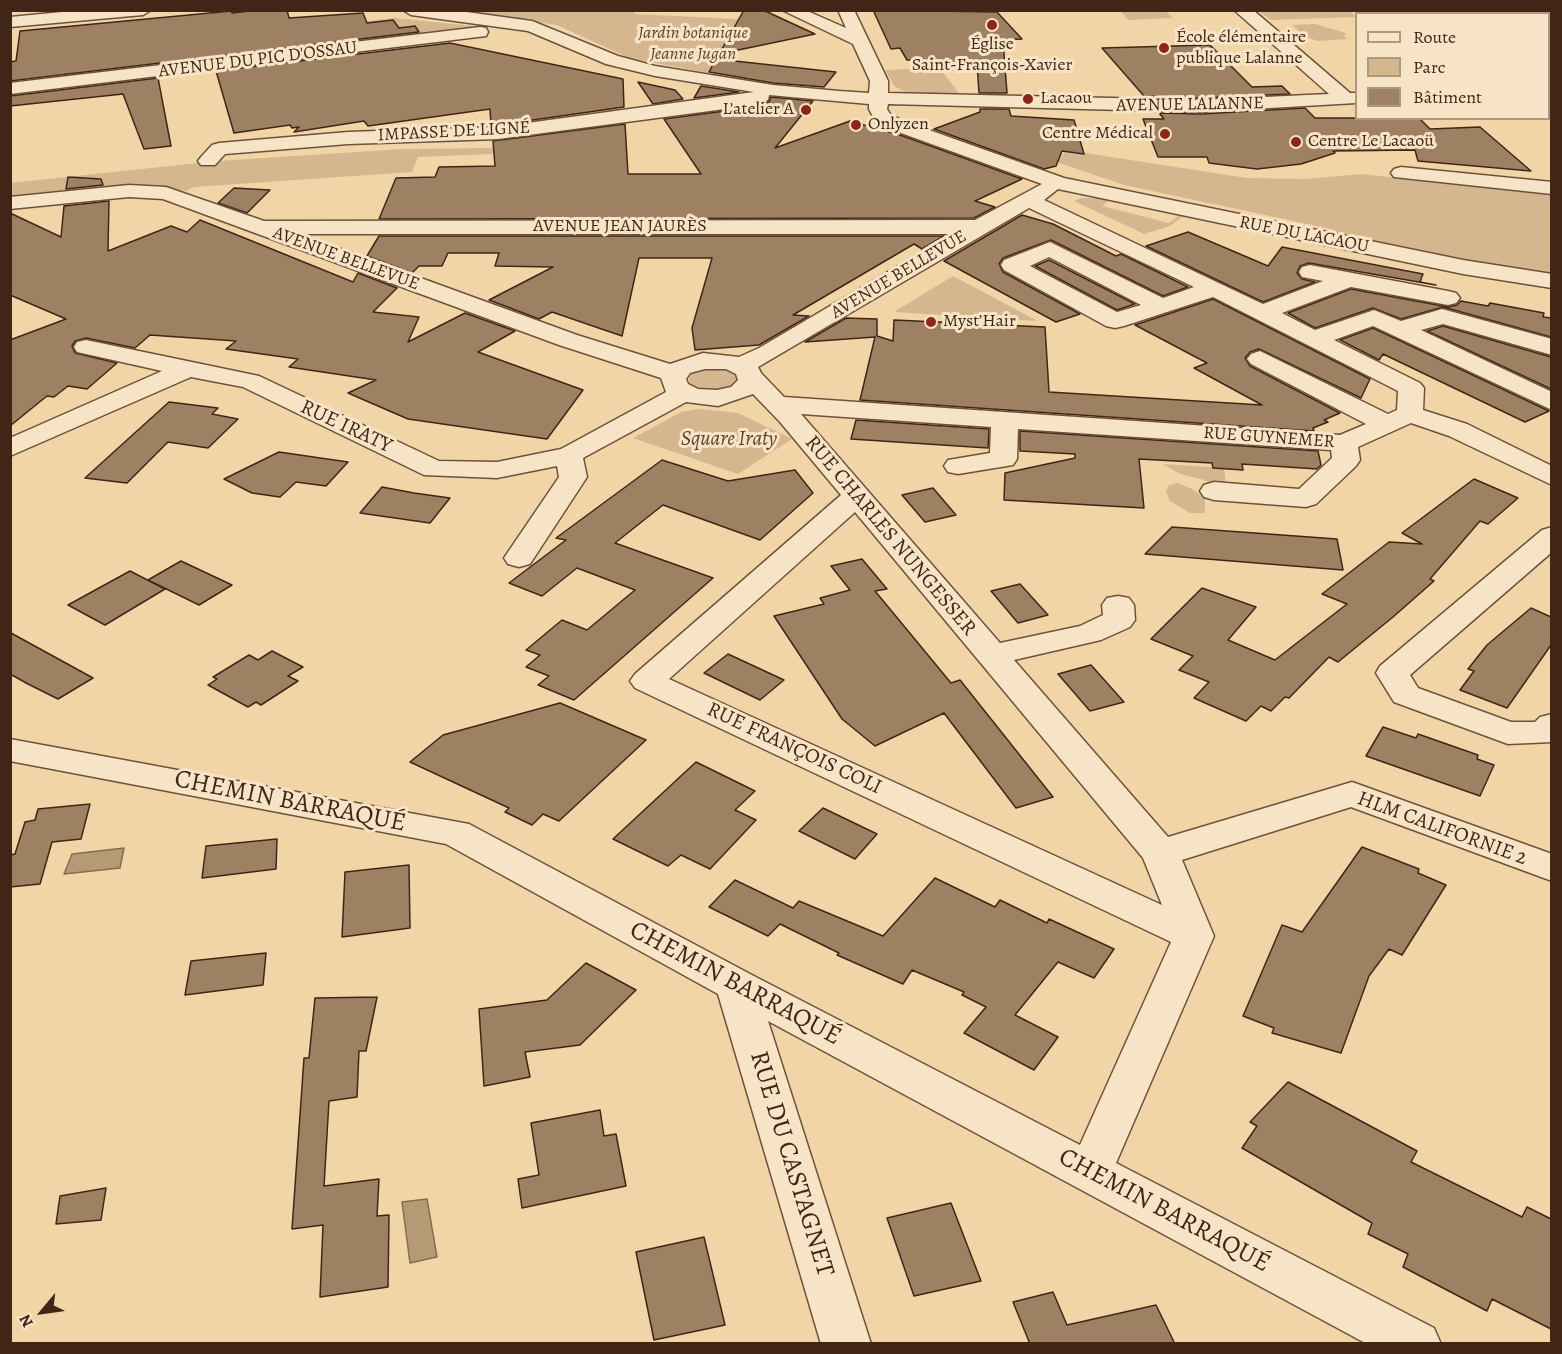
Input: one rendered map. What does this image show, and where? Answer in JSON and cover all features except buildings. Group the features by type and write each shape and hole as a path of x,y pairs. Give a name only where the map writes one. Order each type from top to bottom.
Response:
{"street":[{"path":"10,22 142,10"},
{"name":"AVENUE LALANNE","path":"411,10 531,26 612,60 655,71 773,90 878,99 1201,106 1351,98"},
{"path":"790,10 859,40"},
{"path":"1242,10 1351,98"},
{"path":"817,22 848,14 879,81 878,99"},
{"name":"AVENUE DU PIC D'OSSAU","path":"10,89 406,43 484,32 504,23"},
{"name":"IMPASSE DE LIGNÉ","path":"208,161 219,149 348,138 498,133 755,99 773,90"},
{"name":"RUE DU LACAOU","path":"878,99 878,109 883,118 894,124 1059,183 1238,231 1551,281"},
{"path":"1401,173 1551,188"},
{"name":"AVENUE BELLEVUE","path":"10,203 150,191 166,193 568,340 679,383 705,398 722,397 748,387 745,372 819,324 979,227 1059,183"},
{"path":"1028,200 1042,204 1411,388 1398,419"},
{"name":"AVENUE JEAN JAURÈS","path":"261,228 979,227"},
{"path":"1161,306 1050,249 1012,265 1116,321 1213,289"},
{"path":"1310,272 1448,298"},
{"path":"1260,313 1349,280"},
{"path":"1399,329 1442,316 1528,339 1551,348"},
{"path":"1313,339 1374,317 1551,402"},
{"name":"RUE IRATY","path":"86,347 250,381 434,469 497,470 569,455 679,383 681,368 703,361 717,361 745,372"},
{"path":"1260,359 1398,419 1458,430 1551,477"},
{"path":"10,448 189,369"},
{"name":"RUE CHARLES NUNGESSER","path":"745,372 783,410 1160,853 1194,936"},
{"name":"RUE CHARLES NUNGESSER","path":"722,397 783,410"},
{"name":"RUE GUYNEMER","path":"783,410 1005,420 1344,443 1398,419"},
{"path":"958,466 1003,459 1005,420"},
{"path":"1214,491 1306,498 1346,460 1344,443"},
{"path":"519,558 573,477 569,455"},
{"name":"RUE FRANÇOIS COLI","path":"856,496 647,681 1194,936"},
{"path":"1551,536 1392,673 1406,695 1508,733 1544,733 1551,725"},
{"name":"RUE CHARLES NUNGESSER","path":"992,656 1090,633 1119,620 1118,605"},
{"name":"CHEMIN BARRAQUÉ","path":"10,750 456,833 736,985 1416,1344"},
{"name":"HLM CALIFORNIE 2","path":"1160,853 1352,794 1551,868"},
{"path":"1090,1172 1194,936"},
{"name":"RUE DU CASTAGNET","path":"736,985 846,1344"}],"green space":[{"name":"Jardin botanique Jeanne Jugan","path":"634,10 634,14 738,19 708,73 629,58 557,25 457,11"},
{"path":"1120,11 1165,11 1173,18 1129,20"},
{"path":"1259,11 1351,11 1355,16 1355,17 1271,20"},
{"path":"394,18 474,26 469,31 345,46 334,25"},
{"path":"1315,24 1346,33 1344,36 1348,39 1318,41 1306,37 1292,25"},
{"path":"940,68 960,95 906,92 894,86 885,70"},
{"path":"494,148 492,154 418,157 412,172 194,187 186,191 147,185 11,199 10,183 217,161 403,149"},
{"path":"1065,152 1077,154 1079,152 1247,178 1306,179 1361,174 1551,195 1551,275 1352,240 1331,229 1124,185 1045,158 1060,158"},
{"path":"1081,198 1111,199 1102,206 1169,223 1178,216 1182,217 1170,226 1144,234 1074,201"},
{"path":"953,276 1038,321 894,312"},
{"path":"703,368 729,368 743,378 725,392 700,390 689,383 689,379 690,375"},
{"name":"Square Iraty","path":"700,409 738,413 792,439 738,474 633,438 681,412"},
{"path":"1163,464 1224,468 1226,485 1218,486 1180,474"},
{"path":"1177,483 1205,498 1205,513 1190,513 1170,501 1166,491 1169,485"}],"shaded area":[{"path":"124,848 120,868 64,874 72,854"},
{"path":"427,1199 437,1257 410,1263 402,1202"}],"place":[{"name":"Église Saint-François-Xavier","path":"992,25"},
{"name":"École élémentaire publique Lalanne","path":"1164,48"},
{"name":"Lacaou","path":"1028,99"},
{"name":"L’atelier A","path":"806,110"},
{"name":"Onlyzen","path":"856,125"},
{"name":"Centre Médical","path":"1165,134"},
{"name":"Centre Le Lacaoü","path":"1296,142"},
{"name":"Myst’Hair","path":"931,322"}]}
